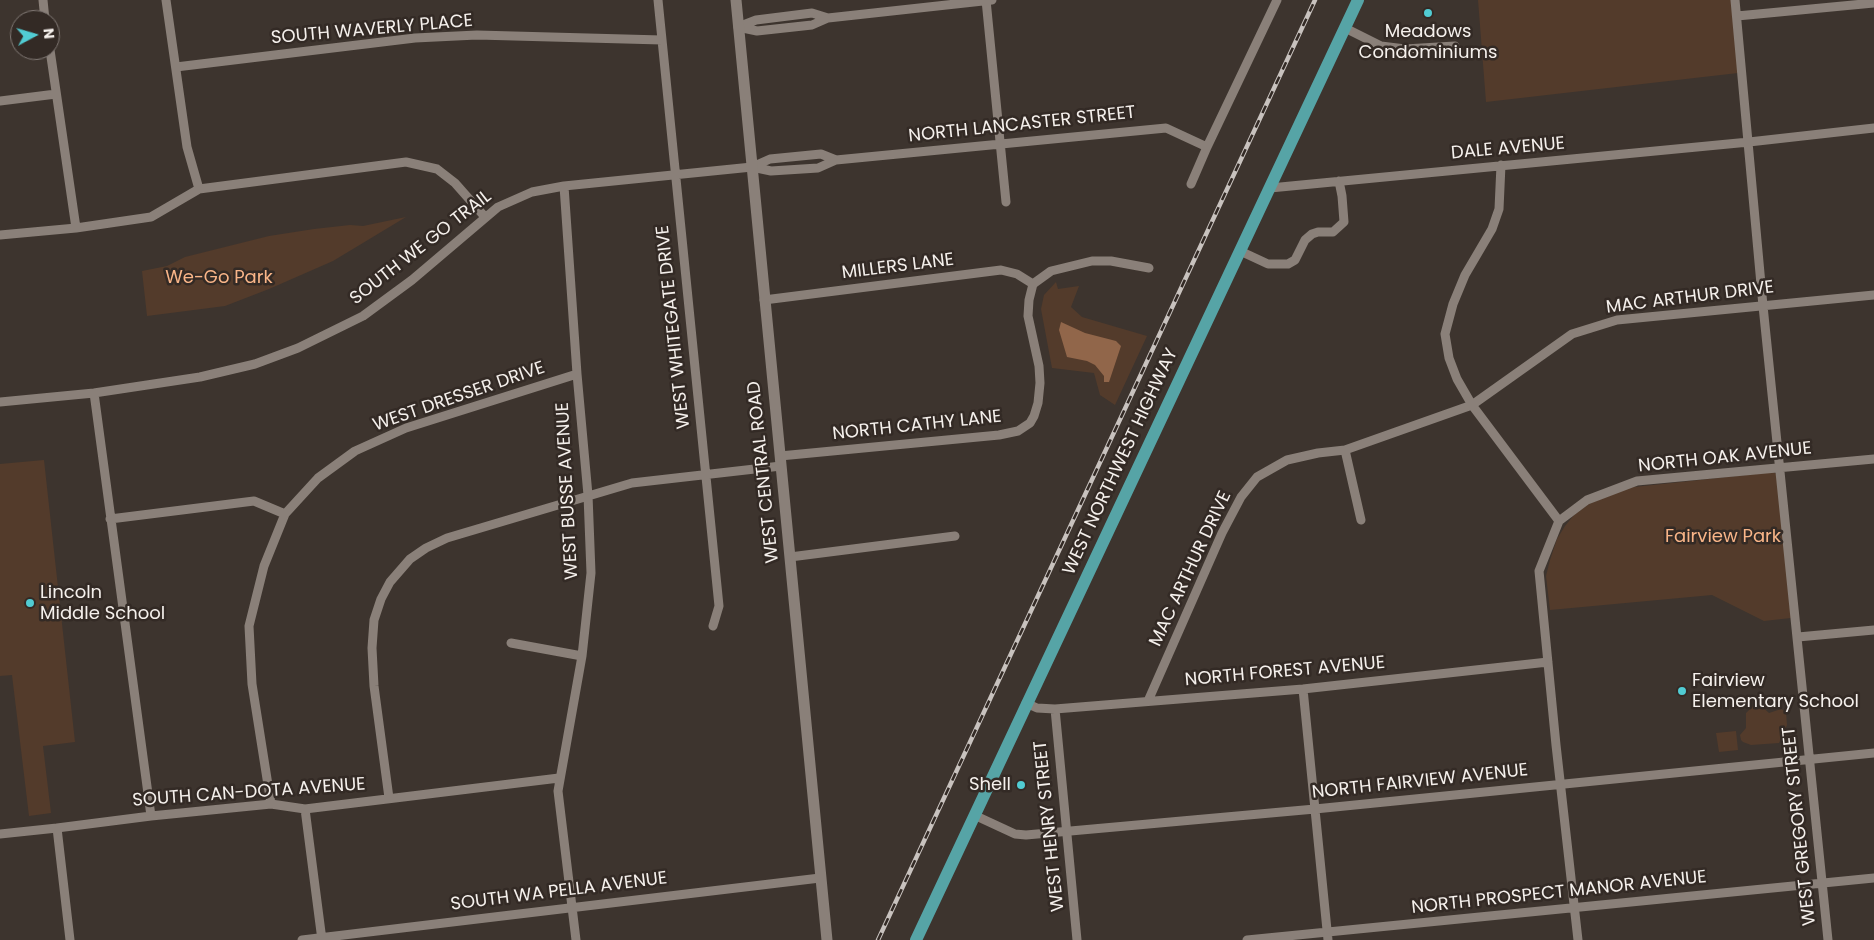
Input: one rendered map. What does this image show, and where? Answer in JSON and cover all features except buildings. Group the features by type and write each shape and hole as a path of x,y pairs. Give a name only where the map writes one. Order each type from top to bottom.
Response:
{"main road":[{"name":"WEST CENTRAL ROAD","path":"736,0 827,940"},
{"name":"WEST NORTHWEST HIGHWAY","path":"916,940 1358,0"}],"street":[{"path":"166,0 186,147 199,189"},
{"path":"658,0 675,176"},
{"path":"986,0 1006,202"},
{"path":"738,27 756,20 812,13 828,18 992,0"},
{"path":"1191,184 1207,146 1277,0"},
{"name":"WEST GREGORY STREET","path":"1735,0 1828,940"},
{"path":"1737,16 1874,2"},
{"path":"1345,28 1381,46 1405,49 1455,46"},
{"name":"SOUTH WAVERLY PLACE","path":"176,67 422,38 477,36 662,40"},
{"path":"51,60 76,228"},
{"path":"0,101 56,94"},
{"name":"NORTH LANCASTER STREET","path":"752,167 771,170 818,168 836,160 1166,128 1207,146"},
{"name":"DALE AVENUE","path":"1270,188 1749,142 1874,128"},
{"name":"NORTH LANCASTER STREET","path":"752,167 770,159 821,154 836,160"},
{"path":"0,235 76,228 151,217 199,189 406,162 437,169 455,182 485,217"},
{"path":"1501,166 1499,209 1492,229 1464,275 1453,304 1445,334 1449,358 1457,379 1472,406 1559,521 1540,571 1578,940"},
{"name":"SOUTH WE GO TRAIL","path":"0,402 94,393 200,377 255,364 298,348 362,316 412,280 498,207 532,192 564,186 752,167"},
{"name":"WEST WHITEGATE DRIVE","path":"675,176 719,606 713,626"},
{"path":"1240,251 1268,264 1288,264 1295,260 1305,240 1312,234 1333,232 1344,222 1339,181"},
{"name":"WEST BUSSE AVENUE","path":"564,186 577,374 588,495 591,573 582,656 558,791 576,940"},
{"path":"1033,284 1051,272 1092,261 1111,261 1148,268"},
{"name":"MILLERS LANE","path":"764,300 1001,270 1017,274 1033,284"},
{"name":"NORTH CATHY LANE","path":"389,798 374,686 372,648 374,620 381,599 390,582 410,559 426,548 447,538 632,483 706,474 781,461 999,436 1018,431 1030,422 1038,403 1039,366 1028,316 1033,284"},
{"name":"MAC ARTHUR DRIVE","path":"1148,700 1222,534 1246,490 1258,477 1287,460 1318,453 1345,450 1472,406 1572,334 1617,320 1874,295"},
{"name":"WEST DRESSER DRIVE","path":"271,804 252,684 249,626 264,566 285,514 318,478 355,451 406,428 577,374"},
{"path":"94,393 151,816"},
{"path":"1345,450 1361,520"},
{"name":"NORTH OAK AVENUE","path":"1559,521 1587,500 1637,481 1874,459"},
{"path":"110,519 254,501 285,514"},
{"path":"790,557 955,536"},
{"path":"1798,637 1874,630"},
{"path":"511,642 582,656"},
{"name":"NORTH FOREST AVENUE","path":"1026,703 1037,708 1055,709 1303,689 1548,662"},
{"path":"1303,689 1328,936"},
{"name":"WEST HENRY STREET","path":"1055,709 1077,940"},
{"name":"NORTH FAIRVIEW AVENUE","path":"974,815 1021,835 1067,832 1874,753"},
{"name":"SOUTH CAN-DOTA AVENUE","path":"0,834 271,804 305,809 559,778"},
{"path":"305,809 322,939"},
{"path":"57,828 70,940"},
{"name":"SOUTH WA PELLA AVENUE","path":"302,940 820,878"},
{"name":"NORTH PROSPECT MANOR AVENUE","path":"1247,940 1328,936 1574,908 1874,878"}],"green space":[{"path":"1478,0 1731,0 1738,73 1486,102"},
{"name":"We-Go Park","path":"406,217 333,261 225,306 147,316 142,271 167,266 185,257 269,236 350,225 363,226"},
{"path":"1056,282 1058,289 1079,286 1071,307 1082,317 1147,336 1115,405 1100,395 1094,373 1052,368 1041,309 1044,295"},
{"name":"Lincoln Middle School","path":"44,460 75,742 43,746 51,813 29,816 12,675 0,676 0,464"},
{"name":"Fairview Park","path":"1774,472 1778,476 1791,618 1764,621 1712,595 1550,610 1546,576 1557,539 1574,515 1589,504 1625,488"},
{"path":"1758,703 1769,713 1781,709 1786,712 1787,725 1779,743 1751,745 1741,740 1740,735 1746,728 1746,713"},
{"path":"1736,731 1738,750 1719,752 1716,733"}],"shaded area":[{"path":"1061,322 1085,333 1116,341 1121,346 1109,382 1104,382 1104,376 1095,365 1087,361 1067,357 1059,330"}],"railway":[{"path":"878,940 1315,0"}],"place":[{"name":"Meadows Condominiums","path":"1428,13"},
{"name":"Lincoln Middle School","path":"30,603"},
{"name":"Fairview Elementary School","path":"1682,691"},
{"name":"Shell","path":"1021,785"}]}
